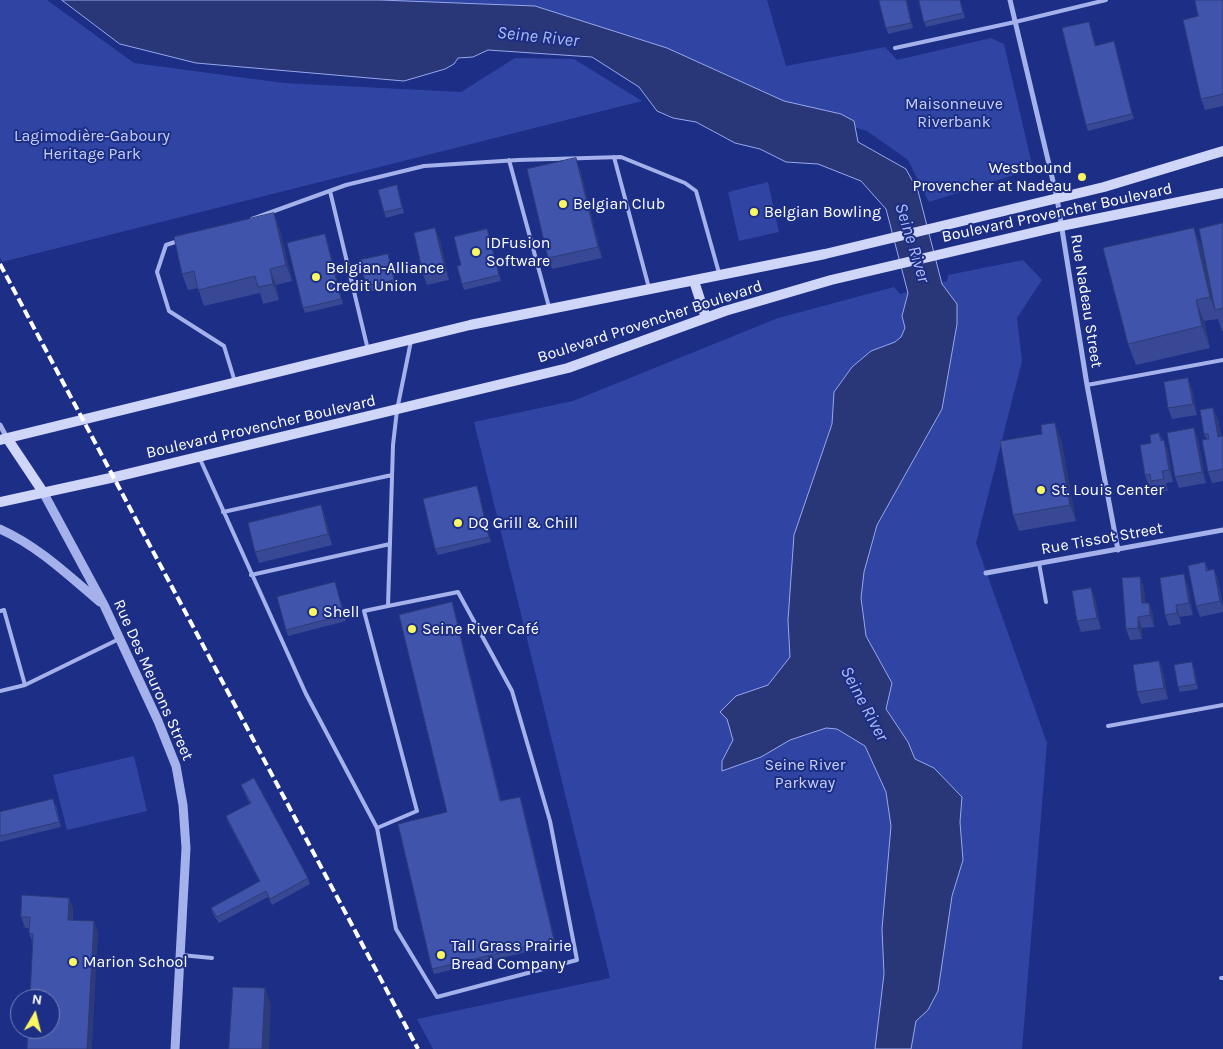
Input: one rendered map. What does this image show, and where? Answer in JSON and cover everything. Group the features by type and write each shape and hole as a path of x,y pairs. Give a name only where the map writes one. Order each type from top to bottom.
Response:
{"main road":[{"name":"Boulevard Provencher Boulevard","path":"4,439 470,325 825,254 1104,186 1223,151"},
{"name":"Boulevard Provencher Boulevard","path":"0,502 115,477 568,368 706,318 831,280 1061,226 1223,193"},
{"path":"694,281 706,318"},
{"name":"Rue Des Meurons Street","path":"4,439 43,492"}],"street":[{"name":"Rue Nadeau Street","path":"1010,0 1057,198 1087,385 1118,550"},
{"path":"0,425 4,439"},
{"name":"Rue Des Meurons Street","path":"43,492 104,605 176,766 183,805 186,848 175,1049"},
{"path":"0,529 39,552 104,605"},
{"name":"Rue Tissot Street","path":"986,573 1223,530"}],"lane":[{"path":"895,48 1106,0"},
{"path":"614,157 650,289"},
{"path":"249,220 346,185 424,166 509,160 621,157 685,183 696,191 720,276"},
{"path":"509,160 550,309"},
{"path":"330,191 368,350"},
{"path":"184,239 166,245 157,272 169,311 224,346 235,382"},
{"path":"388,606 393,445 396,410 411,339"},
{"path":"1087,385 1223,360"},
{"path":"199,457 306,694 377,828 396,929 437,997 577,960 550,821 512,691 458,592 364,611 416,811 377,828"},
{"path":"223,512 392,476"},
{"path":"251,575 390,544"},
{"path":"1039,563 1046,602"},
{"path":"0,611 4,610 25,685"},
{"path":"0,691 25,685 119,639"},
{"path":"1108,726 1223,705"},
{"path":"181,955 212,958"}],"green space":[{"name":"Lagimodière-Gaboury Heritage Park","path":"0,0 47,0 134,63 284,83 461,92 515,58 574,59 642,101 2,262 0,257"},
{"name":"Maisonneuve Riverbank","path":"188,0 767,0 786,66 885,47 897,60 991,38 1004,44 1033,169 929,202 908,160 867,131 793,110 530,16"},
{"name":"Belgian Bowling","path":"768,182 779,232 739,241 728,192"},
{"name":"Seine River Parkway","path":"1023,260 1042,280 1017,318 1022,361 976,543 1047,743 1022,1049 433,1049 417,1019 610,978 474,422 573,401 778,318 894,287 900,294 947,281 948,275"},
{"path":"134,756 147,811 67,830 53,775"}],"water":[{"name":"Seine River","path":"62,0 380,0 535,6 667,48 784,101 841,114 854,121 858,142 906,169 918,191 942,284 957,304 957,324 942,409 877,525 864,572 861,598 866,636 892,683 886,709 908,742 915,759 934,768 962,797 960,822 963,860 952,896 938,991 928,1010 916,1021 911,1049 875,1049 884,974 882,929 891,826 886,792 865,746 837,729 826,728 790,740 761,757 722,771 722,761 733,740 727,719 720,712 736,696 768,685 790,657 788,620 794,535 832,424 834,392 852,367 871,351 895,342 901,337 905,328 902,316 908,293 886,209 861,181 818,164 786,162 760,149 735,143 696,122 673,118 657,111 639,87 592,57 488,50 473,57 458,58 454,64 445,69 404,81 196,63 120,44"}],"building":[{"path":"879,0 906,0 911,23 886,28"},
{"path":"919,0 960,0 963,13 924,22"},
{"path":"1195,0 1223,0 1223,94 1201,99 1183,20 1198,16"},
{"path":"1089,22 1095,46 1114,41 1132,114 1086,125 1062,28"},
{"name":"Belgian Club","path":"576,158 598,247 548,258 527,169"},
{"path":"397,185 402,208 384,212 378,190"},
{"path":"274,213 286,265 270,269 273,284 258,287 255,276 198,290 194,271 182,274 174,237"},
{"path":"1223,223 1223,308 1215,310 1199,229"},
{"path":"435,228 445,269 423,274 414,233"},
{"path":"1194,228 1210,297 1196,300 1202,326 1128,344 1103,248"},
{"name":"IDFusion Software","path":"487,229 499,275 462,284 457,266 461,265 454,237"},
{"name":"Belgian-Alliance Credit Union","path":"325,234 341,299 303,308 287,243"},
{"path":"388,254 394,280 366,286 360,260"},
{"path":"1188,378 1193,404 1168,408 1164,382"},
{"path":"1213,408 1218,437 1223,436 1223,469 1208,472 1202,440 1209,439 1208,434 1204,434 1200,410"},
{"name":"St. Louis Center","path":"1055,423 1070,505 1013,515 1000,441 1042,434 1041,425"},
{"path":"1194,428 1202,472 1175,477 1167,433"},
{"path":"1159,433 1161,441 1164,440 1169,470 1162,471 1164,479 1151,481 1150,474 1145,475 1140,445 1151,443 1150,435"},
{"name":"DQ Grill & Chill","path":"477,486 489,537 435,549 423,499"},
{"path":"321,505 328,534 255,552 248,523"},
{"path":"1205,562 1206,571 1214,569 1220,601 1196,606 1188,566"},
{"path":"1184,574 1189,603 1176,605 1177,613 1165,615 1160,578"},
{"path":"1140,577 1142,603 1149,603 1150,615 1138,617 1138,628 1126,629 1122,578"},
{"name":"Shell","path":"335,582 344,615 286,630 277,597"},
{"path":"1091,588 1097,618 1077,621 1072,591"},
{"path":"452,602 500,801 520,797 554,940 432,969 398,824 447,812 399,615"},
{"path":"1159,661 1164,688 1137,692 1133,665"},
{"path":"1192,662 1196,684 1178,687 1174,665"},
{"path":"254,778 308,878 270,899 266,891 217,917 211,908 260,881 226,816 251,803 241,785"},
{"path":"53,799 59,822 0,836 0,812"},
{"path":"22,895 69,898 68,920 94,921 87,1049 27,1049 28,1039 60,1039 60,989 30,989 33,934 29,933 30,917 21,917"},
{"path":"233,987 265,988 262,1049 229,1049"}],"railway":[{"path":"0,264 418,1049"}],"place":[{"name":"Westbound Provencher at Nadeau","path":"1082,177"},
{"name":"Belgian Club","path":"563,204"},
{"name":"Belgian Bowling","path":"754,212"},
{"name":"IDFusion Software","path":"476,252"},
{"name":"Belgian-Alliance Credit Union","path":"316,277"},
{"name":"St. Louis Center","path":"1041,490"},
{"name":"DQ Grill & Chill","path":"458,523"},
{"name":"Shell","path":"313,612"},
{"name":"Seine River Café","path":"412,629"},
{"name":"Tall Grass Prairie Bread Company","path":"441,955"},
{"name":"Marion School","path":"73,962"}]}
